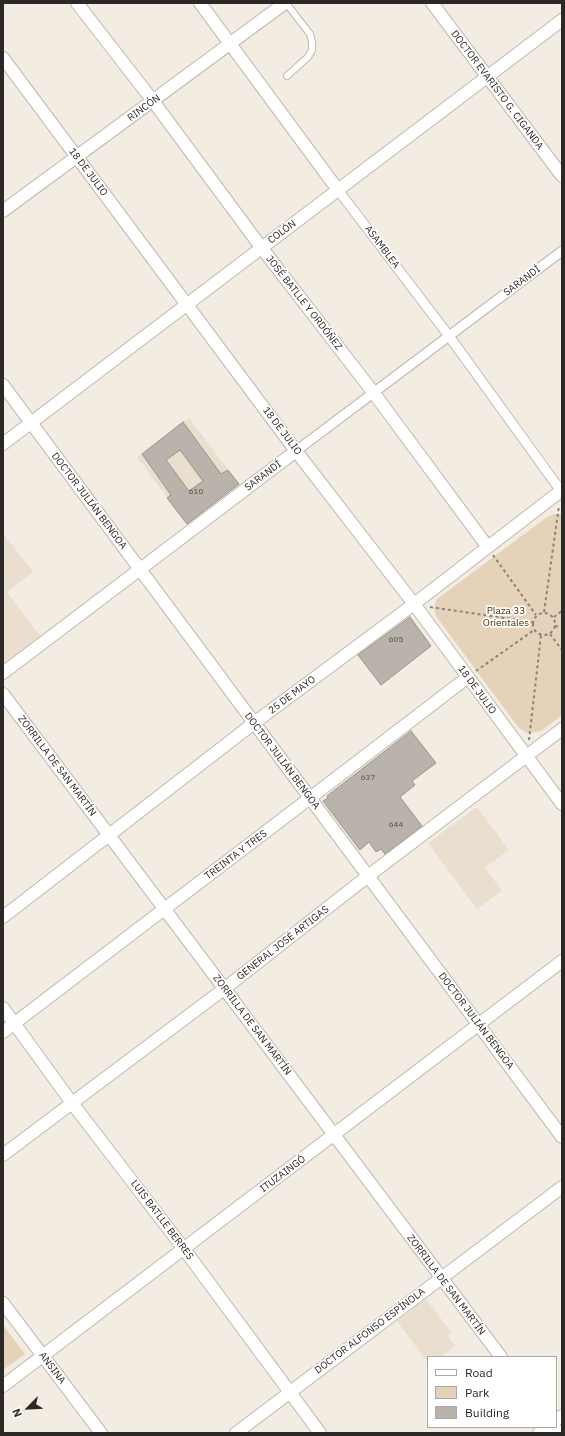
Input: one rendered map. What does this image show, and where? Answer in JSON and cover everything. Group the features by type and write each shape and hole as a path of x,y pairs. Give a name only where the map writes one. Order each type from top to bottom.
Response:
{"street":[{"name":"JOSÉ BATLLE Y ORDÓÑEZ","path":"77,3 153,101 261,247 373,392 487,546"},
{"name":"ASAMBLEA","path":"200,3 338,190 449,336 562,491"},
{"name":"RINCÓN","path":"3,211 286,3"},
{"name":"DOCTOR EVARISTO G. CIGANDA","path":"432,3 562,176"},
{"name":"COLÓN","path":"3,444 562,20"},
{"name":"18 DE JULIO","path":"3,58 296,451 414,604 562,804"},
{"name":"SARANDÍ","path":"3,673 373,392 562,251"},
{"name":"DOCTOR JULIÁN BENGOA","path":"3,385 562,1137"},
{"name":"25 DE MAYO","path":"3,917 254,723 414,604 487,546 562,491"},
{"name":"TREINTA Y TRES","path":"3,1032 165,910 468,677"},
{"name":"ZORRILLA DE SAN MARTÍN","path":"3,694 500,1356"},
{"name":"GENERAL JOSÉ ARTIGAS","path":"3,1155 562,729"},
{"name":"ITUZAINGÓ","path":"3,1386 479,1025 562,960"},
{"name":"LUIS BATLLE BERRES","path":"3,1008 320,1433"},
{"name":"DOCTOR ALFONSO ESPÍNOLA","path":"236,1433 562,1187"},
{"name":"ANSINA","path":"3,1303 101,1433"}],"lane":[{"path":"286,3 310,34 312,42 312,50 308,57 287,76"}],"path":[{"path":"544,612 562,491"},
{"path":"487,546 536,615"},
{"path":"414,604 532,622"},
{"path":"554,617 562,611"},
{"path":"550,634 541,635 534,630 532,622 536,615 544,612 554,617"},
{"path":"550,634 555,626 554,617"},
{"path":"555,626 562,627"},
{"path":"468,677 534,630"},
{"path":"550,634 562,650"},
{"path":"527,757 541,635"}],"shaded area":[{"path":"189,418 239,484 187,524 137,457"},
{"path":"3,533 33,572 7,592 40,636 3,664"},
{"path":"477,807 509,850 485,868 502,891 477,909 428,843"},
{"path":"426,1299 451,1332 447,1335 455,1346 442,1356 427,1356 427,1362 397,1321"}],"green space":[{"name":"Plaza 33 Orientales","path":"554,514 562,514 562,715 541,731 526,733 518,727 436,616 434,607 437,599 547,517"},
{"path":"3,1325 25,1354 3,1370"}],"building":[{"path":"183,422 221,474 228,470 239,484 187,524 167,498 171,495 142,454","holes":["180,450 203,481 189,491 166,460"]},
{"path":"410,617 431,646 381,685 358,655"},
{"path":"411,731 436,763 412,781 415,785 400,797 422,826 385,854 381,849 376,852 369,842 360,850 323,801 328,798 327,796"}]}
